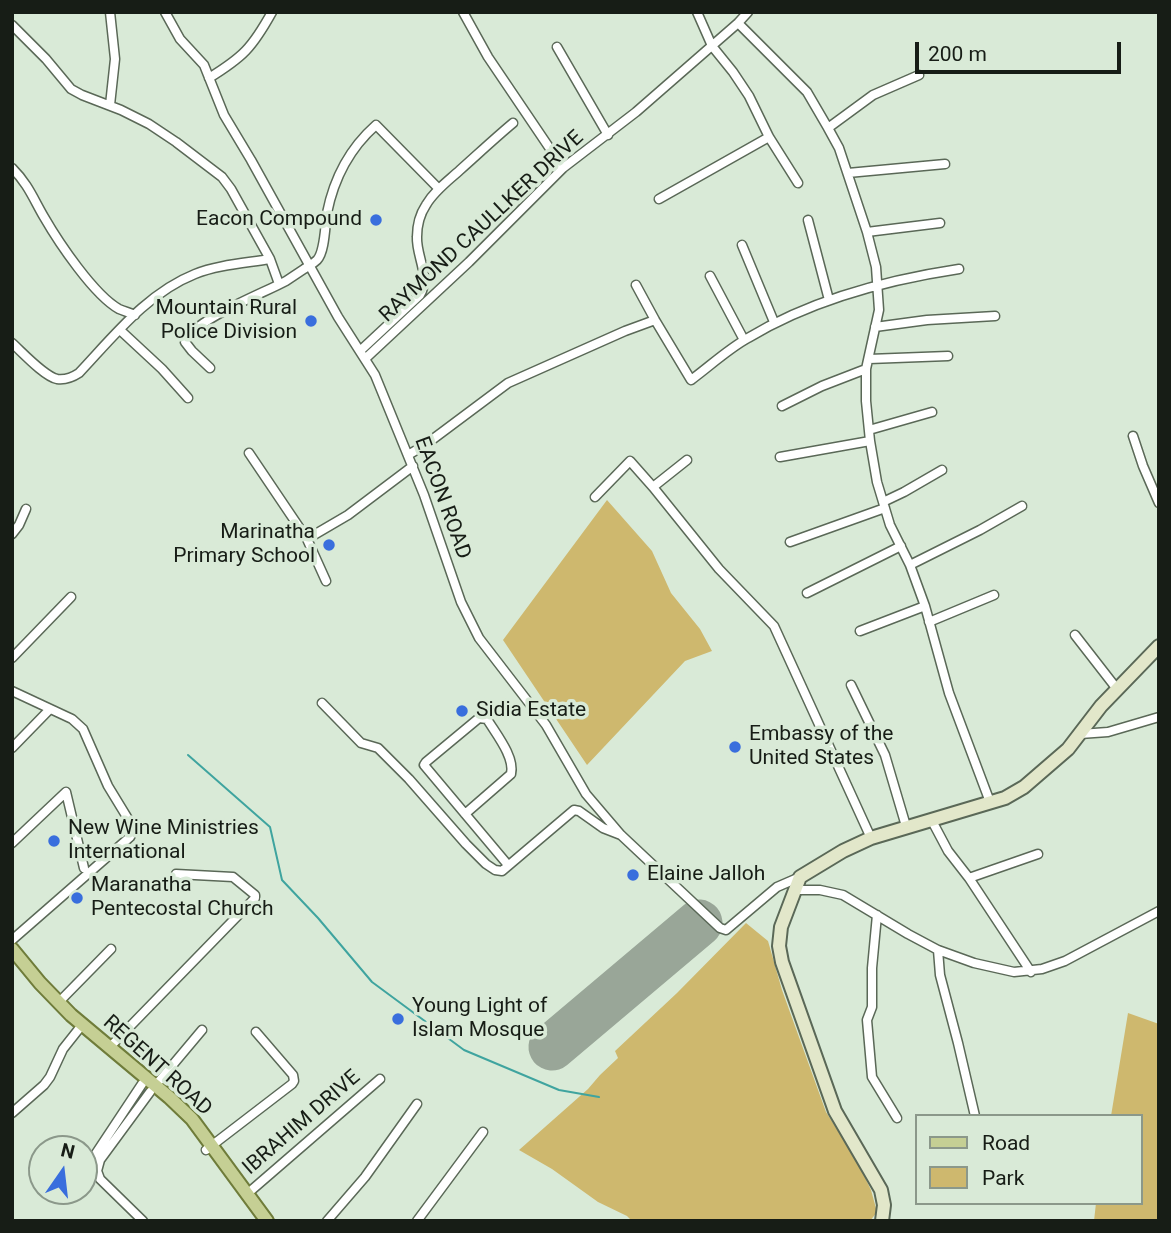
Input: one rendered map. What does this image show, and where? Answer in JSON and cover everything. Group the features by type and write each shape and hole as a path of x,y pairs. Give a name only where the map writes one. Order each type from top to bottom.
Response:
{"main road":[{"name":"REGENT ROAD","path":"12,949 32,979 79,1028 192,1119 256,1221"},
{"name":"REGENT ROAD","path":"12,963 58,1003 79,1028 109,1048 149,1087"},
{"name":"REGENT ROAD","path":"210,1148 267,1221"}],"street":[{"path":"110,12 115,59 110,105"},
{"name":"EACON ROAD","path":"165,12 180,39 201,60 224,115 338,317 375,375 413,466 461,602 479,638 546,725 586,794 621,835 720,928 726,930 777,887 800,877"},
{"path":"463,12 488,57 564,169"},
{"path":"696,12 712,46 749,96 769,137 798,183"},
{"name":"RAYMOND CAULLKER DRIVE","path":"363,354 489,243 564,169 608,135 748,12"},
{"path":"209,78 240,57 253,44 270,13"},
{"path":"738,23 807,92 839,148 848,173 867,232 878,286 878,310 866,369 866,401 877,481 925,606 949,693 990,802"},
{"path":"12,25 47,58 71,89 110,105 160,131 222,177 231,188 270,259 279,284"},
{"path":"557,47 608,135"},
{"path":"828,128 873,94 919,75"},
{"path":"363,354 423,290 424,277 417,249 417,233 427,204 439,189 513,123"},
{"path":"210,368 185,342 188,335 218,314 279,284 318,259 331,195 344,163 363,136 376,125 439,189"},
{"path":"659,199 769,137"},
{"path":"848,173 944,164"},
{"path":"12,167 32,191 44,217 70,258 106,298 120,309 135,315"},
{"path":"808,220 829,300"},
{"path":"867,232 940,223"},
{"path":"742,245 774,322"},
{"path":"12,344 48,374 57,379 70,378 79,373 135,315 170,286 196,273 270,259"},
{"path":"636,285 691,380 744,340 774,322 829,300 921,275 959,269"},
{"path":"710,275 744,340"},
{"path":"875,327 927,320 995,316"},
{"path":"408,455 508,383 655,320"},
{"path":"120,330 162,369 188,398"},
{"path":"869,359 948,356"},
{"path":"782,407 822,386 866,369"},
{"path":"869,430 932,412"},
{"path":"1133,436 1140,460 1159,503"},
{"path":"779,457 870,441"},
{"path":"248,453 307,539 327,581"},
{"path":"653,487 687,460"},
{"path":"595,497 630,461 719,569 774,625 871,838"},
{"path":"307,539 348,515 413,466"},
{"path":"790,542 884,505 942,470"},
{"path":"909,565 1022,506"},
{"path":"12,534 26,509"},
{"path":"807,593 901,547"},
{"path":"929,622 994,595"},
{"path":"12,658 71,597"},
{"path":"860,631 925,606"},
{"path":"1075,635 1117,689"},
{"path":"882,1221 884,1205 881,1190 835,1111 782,962 779,946 781,927 800,877 871,838 1005,798 1024,787 1068,749 1117,689 1159,646"},
{"path":"851,685 885,755 906,826"},
{"path":"12,691 72,719 85,732 108,786 133,827 130,837 12,940"},
{"path":"322,703 361,743 378,748 466,844 495,870 502,871 574,810 603,828 621,835"},
{"path":"12,748 50,709"},
{"path":"1080,734 1108,732 1159,717"},
{"path":"465,814 511,774 513,768 509,755 487,719 483,718 479,718 450,741 424,765 426,769 508,865"},
{"path":"12,843 66,792 84,868"},
{"path":"931,819 948,851 1031,971"},
{"path":"969,878 1038,854"},
{"path":"109,1048 256,898 233,877 176,874"},
{"path":"794,890 820,890 844,895 938,950 1014,972 1042,970 1065,961 1159,911"},
{"path":"877,915 872,968 872,1007 867,1020 872,1077 897,1118"},
{"path":"58,1003 111,949"},
{"path":"938,950 940,975 975,1114"},
{"path":"12,1114 44,1085 63,1049 79,1028"},
{"path":"98,1153 149,1087 202,1030"},
{"path":"210,1148 294,1081 293,1075 256,1032"},
{"name":"IBRAHIM DRIVE","path":"247,1194 380,1079"},
{"path":"143,1221 100,1179 97,1171 100,1160 149,1087"},
{"path":"327,1221 365,1177 417,1104"},
{"path":"417,1221 484,1132"}],"green space":[{"path":"607,500 652,551 671,593 700,629 712,651 685,661 587,765 503,640"},
{"path":"746,923 768,941 782,990 826,1112 857,1161 871,1190 877,1212 870,1221 632,1221 519,1150 588,1089 618,1058 615,1051"},
{"path":"1128,1013 1159,1024 1159,1221 1094,1221 1096,1205 1143,1205 1143,1114 1111,1114"}],"waterway":[{"path":"188,755 270,827 282,880 372,982 464,1050 559,1090 599,1097"}],"runway":[{"path":"552,1047 699,923"}],"place":[{"name":"Eacon Compound","path":"376,220"},
{"name":"Mountain Rural Police Division","path":"311,321"},
{"name":"Marinatha Primary School","path":"329,545"},
{"name":"Sidia Estate","path":"462,711"},
{"name":"Embassy of the United States","path":"735,747"},
{"name":"New Wine Ministries International","path":"54,841"},
{"name":"Elaine Jalloh","path":"633,875"},
{"name":"Maranatha Pentecostal Church","path":"77,898"},
{"name":"Young Light of Islam Mosque","path":"398,1019"}]}
